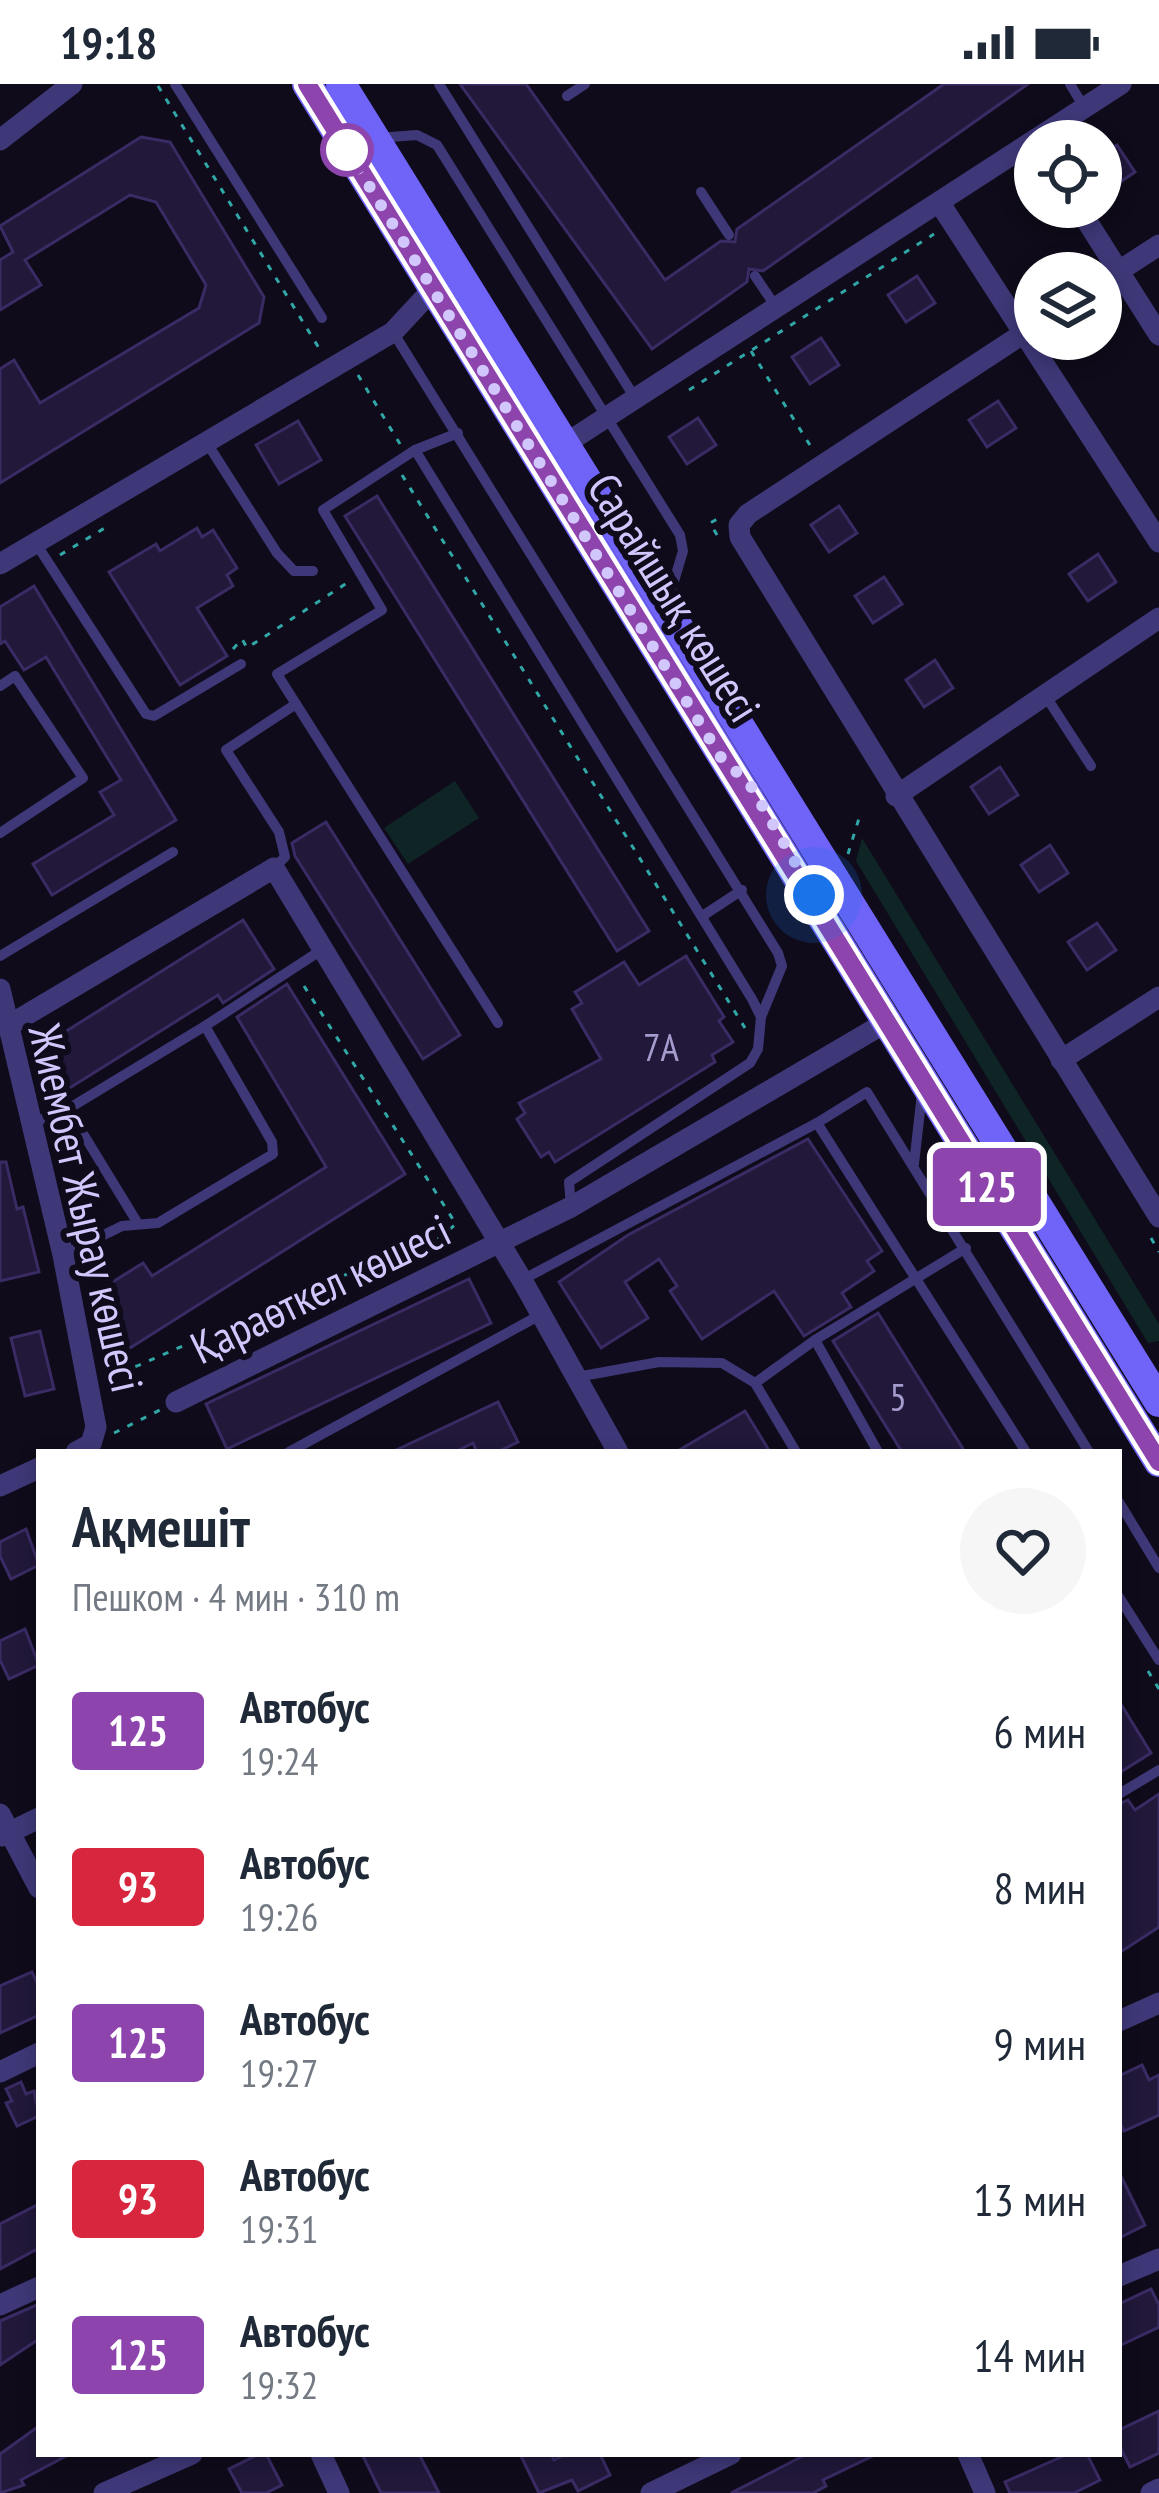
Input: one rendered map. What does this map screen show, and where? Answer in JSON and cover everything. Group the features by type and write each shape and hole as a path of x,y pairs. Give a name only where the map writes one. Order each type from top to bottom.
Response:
{"main road":[{"name":"Сарайшық көшесі","path":"307,84 1159,1462"},
{"name":"Сарайшық көшесі","path":"341,84 874,946 1154,1384"},
{"path":"722,759 749,783 850,949 856,954 874,946"},
{"path":"885,1023 909,1022 1045,1235 1066,1252"}],"street":[{"path":"0,140 72,84"},
{"path":"1066,120 1121,84"},
{"path":"565,444 1014,154"},
{"path":"939,202 1014,318"},
{"path":"1122,269 1159,245"},
{"path":"1122,276 1159,335"},
{"path":"0,564 393,332 432,290"},
{"path":"1014,340 739,525 740,537 1159,1217"},
{"path":"1041,360 1159,542"},
{"path":"896,796 1159,618"},
{"path":"6,1027 274,868 522,1280 616,1449"},
{"name":"Жиембет Жырау көшесі","path":"0,989 63,1256 96,1427 83,1448"},
{"path":"1061,1060 1159,997"},
{"name":"Қараөткел көшесі","path":"176,1402 571,1207 885,1023"},
{"path":"0,1486 36,1469"},
{"path":"36,1819 3,1827 36,1883"},
{"path":"1122,2020 1159,2003"},
{"path":"0,2072 36,2054"},
{"path":"1122,2275 1159,2259"},
{"path":"0,2306 36,2288"},
{"path":"104,2493 185,2457"},
{"path":"322,2457 339,2493"},
{"path":"651,2493 725,2457"},
{"path":"969,2457 986,2493"}],"lane":[{"path":"175,84 322,318"},
{"path":"439,84 635,398"},
{"path":"567,96 585,84"},
{"path":"1070,84 1084,108"},
{"path":"375,138 417,135 437,145 680,535 682,551 666,607"},
{"path":"701,192 729,235"},
{"path":"755,276 776,307"},
{"path":"393,332 742,890 782,966 761,1016 758,1049 750,1064 569,1181 571,1207"},
{"path":"458,433 412,453 323,509 382,610 278,674 498,1023"},
{"path":"207,443 277,553 293,571 314,571"},
{"path":"412,453 704,915 761,1016"},
{"path":"37,545 146,714 154,716 241,664"},
{"path":"0,686 15,676 83,778 0,833"},
{"path":"1045,695 1091,766"},
{"path":"274,868 285,857 279,832 226,750 296,704"},
{"path":"0,956 173,853"},
{"path":"704,915 742,890"},
{"path":"32,1124 68,1109 323,949"},
{"path":"63,1256 137,1222 158,1223 273,1154 269,1136 205,1026"},
{"path":"914,1165 923,1084"},
{"path":"522,1280 867,1092 1087,1449"},
{"path":"68,1109 137,1222"},
{"path":"817,1123 1024,1449"},
{"path":"755,1383 815,1340 966,1248"},
{"path":"294,1449 542,1314"},
{"path":"815,1340 876,1449"},
{"path":"577,1377 659,1362 722,1363 755,1383 794,1449"},
{"path":"1122,1507 1159,1568"},
{"path":"1122,1603 1159,1660"},
{"path":"1122,1792 1159,1770"}],"path":[{"path":"159,84 331,368"},
{"path":"691,388 952,222"},
{"path":"356,373 412,453"},
{"path":"395,464 758,1049"},
{"path":"241,664 231,646 242,639 248,648 359,575"},
{"path":"86,1377 137,1366 296,1293 393,1254 426,1249 456,1224 304,986"},
{"path":"296,1293 316,1333"},
{"path":"83,1448 176,1402"}],"green space":[{"path":"455,781 479,818 408,864 384,828"},
{"path":"862,838 1159,1324 1159,1341 1148,1343 856,861"}],"building":[{"path":"460,84 526,84 665,280 721,241 735,242 737,229 944,84 1028,84 763,271 749,269 747,282 652,349"},
{"path":"141,137 170,142 264,297 259,323 0,483 0,369 14,360 40,403 199,308 206,285 156,202 130,195 25,260 41,285 0,310 0,260 13,252 0,226"},
{"path":"1122,152 1135,172 1122,181"},
{"path":"917,276 935,303 906,322 888,295"},
{"path":"821,338 839,365 810,384 792,357"},
{"path":"998,401 1016,428 987,447 969,420"},
{"path":"698,418 716,445 687,464 669,437"},
{"path":"298,421 321,460 279,484 256,445"},
{"path":"377,496 649,931 617,951 345,516"},
{"path":"839,506 857,533 829,552 811,525"},
{"path":"197,528 202,537 213,530 237,568 227,575 233,586 197,608 227,656 180,685 109,572 156,544 160,551"},
{"path":"1098,554 1116,582 1088,601 1069,574"},
{"path":"884,577 902,604 873,623 855,596"},
{"path":"34,586 176,820 52,895 33,864 114,815 100,792 121,780 46,657 24,670 5,641 0,644 0,607"},
{"path":"935,660 953,688 924,707 906,680"},
{"path":"1000,767 1018,795 989,814 971,787"},
{"path":"326,822 460,1035 423,1059 295,856 292,843"},
{"path":"1050,845 1068,873 1039,892 1021,865"},
{"path":"243,920 274,969 223,1003 218,995 68,1089 41,1047"},
{"path":"1097,923 1116,950 1087,970 1068,942"},
{"path":"686,956 724,1017 719,1021 733,1042 712,1055 715,1062 555,1162 549,1152 541,1157 517,1119 525,1113 519,1103 601,1059 572,1009 582,1003 575,992 624,962 639,985"},
{"path":"287,984 405,1174 130,1348 95,1293 143,1263 152,1276 326,1167 237,1017"},
{"path":"808,1139 882,1251 867,1261 874,1271 842,1293 851,1307 804,1336 774,1291 702,1339 670,1291 677,1286 659,1259 625,1282 648,1318 601,1348 559,1282 628,1235"},
{"path":"0,1162 6,1162 17,1209 23,1207 39,1272 0,1281"},
{"path":"469,1279 491,1323 227,1449 206,1404"},
{"path":"878,1313 963,1449 900,1449 833,1341"},
{"path":"40,1331 54,1389 25,1396 11,1338"},
{"path":"498,1402 518,1442 503,1449 476,1449 473,1443 461,1449 398,1449"},
{"path":"745,1411 768,1449 681,1449"},
{"path":"26,1529 36,1566 11,1579 0,1556 0,1542"},
{"path":"25,1629 36,1666 9,1679 0,1660 0,1641"},
{"path":"1122,1706 1151,1753 1122,1771"},
{"path":"1159,1794 1159,1927 1122,1951 1122,1803 1128,1800 1135,1810"},
{"path":"32,1972 36,2016 0,2033 0,1986"},
{"path":"1142,2065 1149,2080 1159,2075 1159,2115 1124,2131 1122,2127 1122,2075"},
{"path":"21,2082 26,2094 34,2091 36,2117 17,2126 6,2103 12,2101 6,2089"},
{"path":"1122,2178 1145,2225 1122,2236"},
{"path":"36,2206 36,2250 0,2269 0,2224"},
{"path":"1151,2289 1159,2305 1159,2327 1122,2345 1122,2303"},
{"path":"36,2305 36,2341 0,2365 0,2321"},
{"path":"1159,2411 1159,2453 1130,2467 1122,2451 1122,2429"},
{"path":"36,2428 36,2457 64,2457 21,2480 24,2485 0,2493 0,2454"},
{"path":"253,2457 268,2457 282,2485 266,2493 242,2493 229,2469"},
{"path":"363,2457 421,2457 439,2493 381,2493"},
{"path":"521,2457 601,2457 610,2475 578,2491 572,2480 539,2493"},
{"path":"801,2457 871,2457 823,2480 826,2486 813,2493 731,2493"},
{"path":"1061,2457 1088,2457 1100,2480 1074,2493 1010,2493 1005,2482"}],"bus line":[{"name":"125","path":"307,84 1159,1462"}],"route":[{"path":"347,150 722,759 749,783 814,895"}]}
